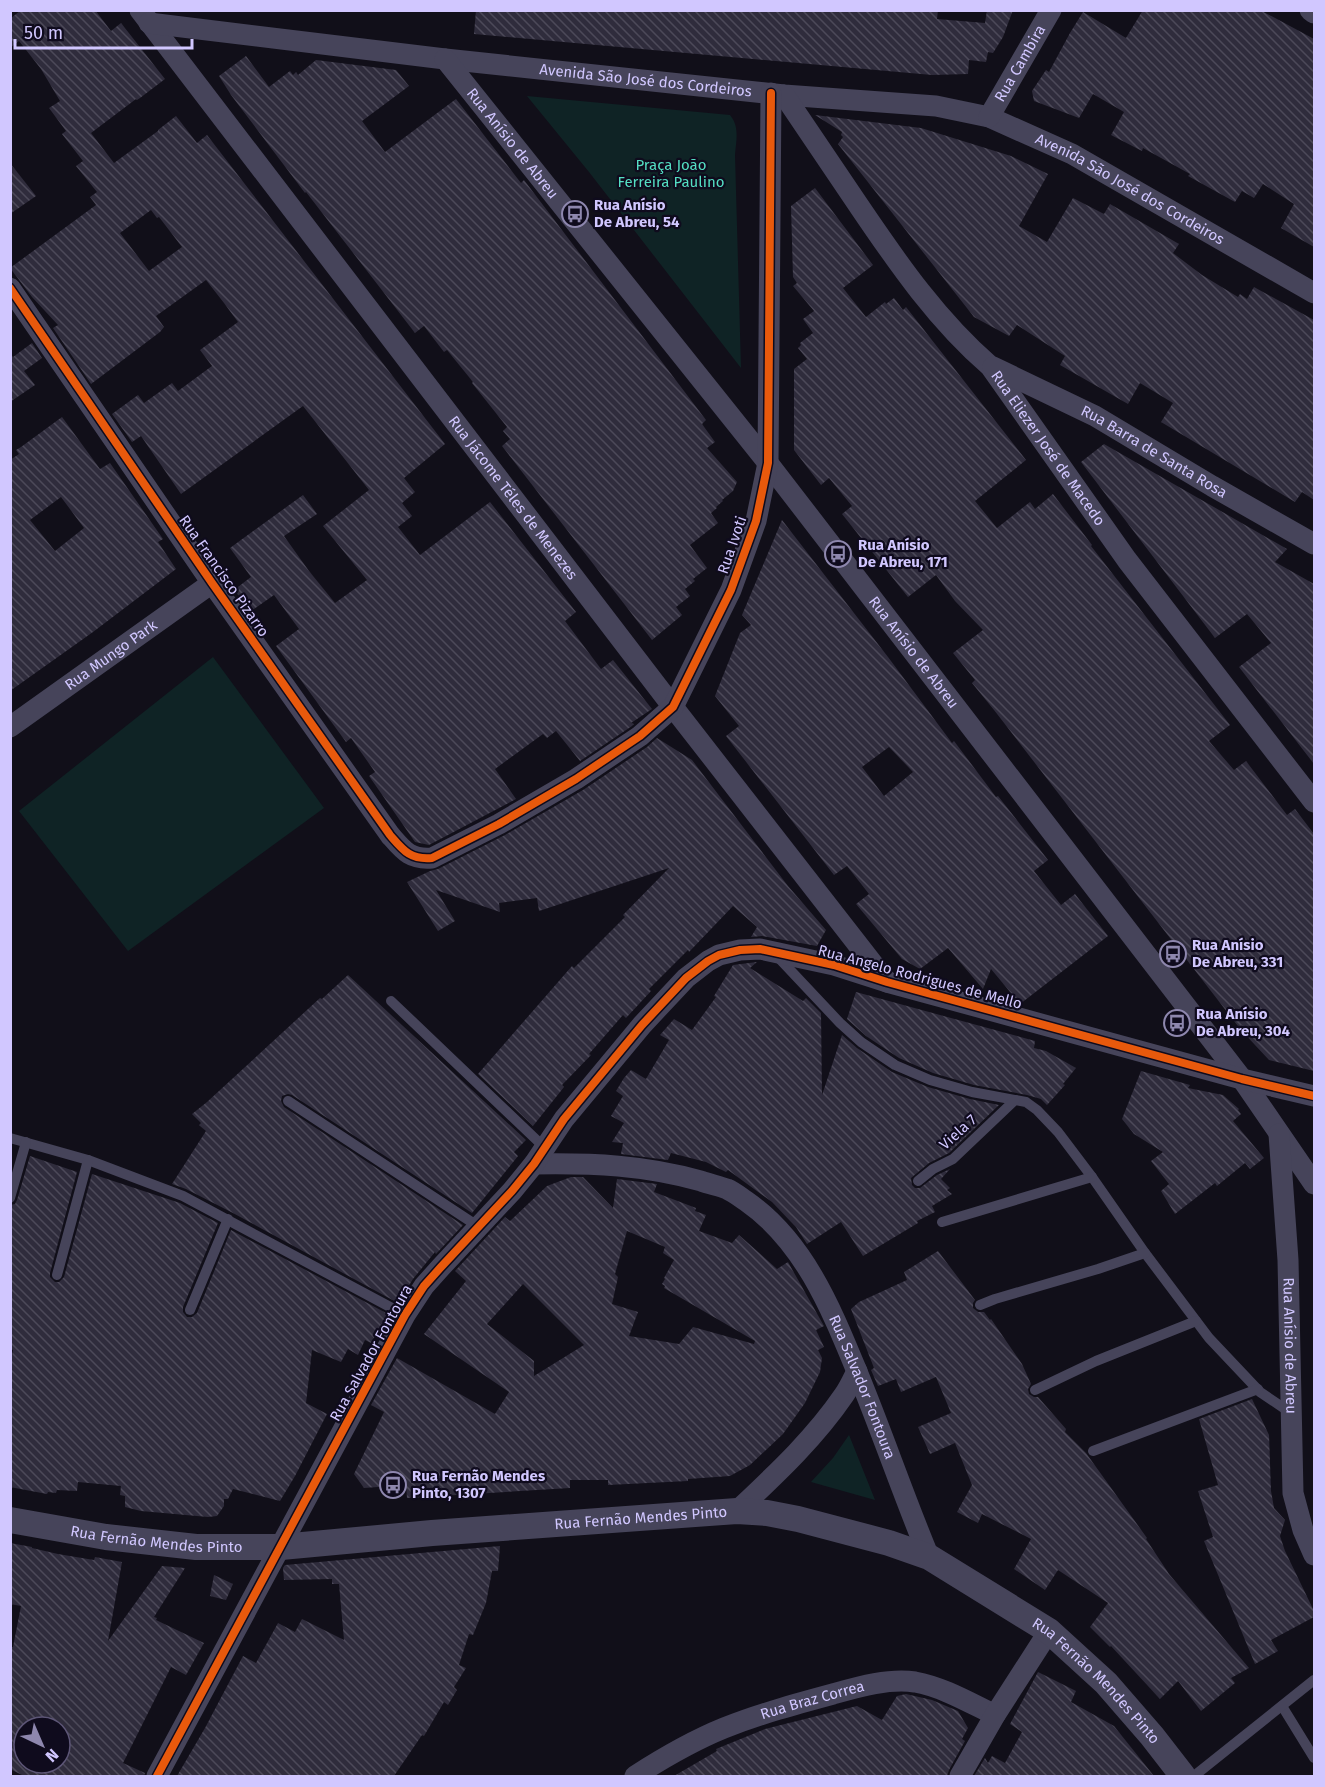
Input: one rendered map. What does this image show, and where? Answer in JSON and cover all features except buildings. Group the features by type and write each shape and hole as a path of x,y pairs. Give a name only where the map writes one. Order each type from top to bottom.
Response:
{"street":[{"name":"Rua Cambira","path":"989,117 1051,10"},
{"path":"1310,10 1314,13"},
{"name":"Avenida São José dos Cordeiros","path":"145,17 445,59 777,94 936,106 989,117 1072,154 1314,293"},
{"name":"Rua Jácome Téles de Menezes","path":"145,17 673,707 887,982"},
{"name":"Rua Anísio de Abreu","path":"445,59 768,464 1242,1078 1314,1184"},
{"name":"Rua Ivoti","path":"432,858 499,824 576,779 640,736 673,707 731,591 756,521 768,464 777,94"},
{"name":"Rua Eliezer José de Macedo","path":"777,94 902,270 956,334 990,366 1128,560 1314,802"},
{"name":"Rua Francisco Pizarro","path":"10,288 212,583 390,835 410,855 420,859 432,858"},
{"name":"Rua Barra de Santa Rosa","path":"990,366 1095,416 1314,544"},
{"name":"Rua Mungo Park","path":"10,727 212,583"},
{"name":"Rua Angelo Rodrigues de Mello","path":"539,1156 564,1119 591,1086 642,1025 687,978 719,955 740,950 760,950 834,966 1314,1096"},
{"name":"Rua Anísio de Abreu","path":"1279,1133 1288,1260 1293,1493 1303,1530 1314,1555"},
{"name":"Rua Salvador Fontoura","path":"157,1776 405,1314 424,1286 499,1206 539,1156 671,1173 729,1189 762,1213 785,1235 816,1282 838,1324 929,1557"},
{"path":"737,1511 790,1460 822,1423 845,1394 857,1371"},
{"name":"Rua Fernão Mendes Pinto","path":"10,1520 106,1537 196,1546 281,1547 432,1533 737,1511 767,1513 890,1543 929,1557 1049,1631 1106,1683 1183,1776"},
{"path":"960,1776 995,1715 1049,1631"},
{"name":"Rua Braz Correa","path":"635,1776 694,1742 742,1722 838,1693 891,1682 914,1682 939,1689 995,1715"}],"lane":[{"path":"774,953 840,1023 861,1042 895,1065 930,1080 972,1092 1026,1102 1037,1110 1058,1132 1092,1177 1145,1253 1209,1338 1258,1389 1291,1413"},
{"path":"391,1001 539,1156"},
{"name":"Viela 7","path":"918,1181 953,1160 1015,1100"},
{"path":"288,1101 478,1227"},
{"path":"10,1138 88,1160 183,1196 405,1314"},
{"path":"10,1198 26,1142"},
{"path":"57,1275 88,1160"},
{"path":"942,1222 1092,1177"},
{"path":"190,1310 228,1219"},
{"path":"980,1305 1145,1253"},
{"path":"1035,1390 1095,1361 1196,1321"},
{"path":"1093,1451 1258,1389"},
{"path":"1194,1776 1314,1680"},
{"path":"1282,1706 1314,1758"}],"green space":[{"name":"Praça João Ferreira Paulino","path":"527,96 730,115 737,134 735,155 741,368 589,172"},
{"path":"213,657 324,808 128,951 19,811"},
{"path":"849,1435 875,1500 811,1482 833,1458"}],"cycle path":[{"path":"10,288 212,583 390,835 412,856 432,858 499,824 576,779 640,736 673,707 731,590 756,521 768,463 771,93"},
{"path":"157,1776 405,1315 424,1286 512,1191 534,1164 564,1119 642,1025 686,978 708,961 719,955 740,950 760,949 834,965 887,982 1242,1079 1314,1096"}],"place":[{"name":"Rua Anísio De Abreu, 54","path":"575,214"},
{"name":"Rua Anísio De Abreu, 171","path":"838,554"},
{"name":"Rua Anísio De Abreu, 331","path":"1173,954"},
{"name":"Rua Anísio De Abreu, 304","path":"1177,1023"},
{"name":"Rua Fernão Mendes Pinto, 1307","path":"393,1485"}]}
